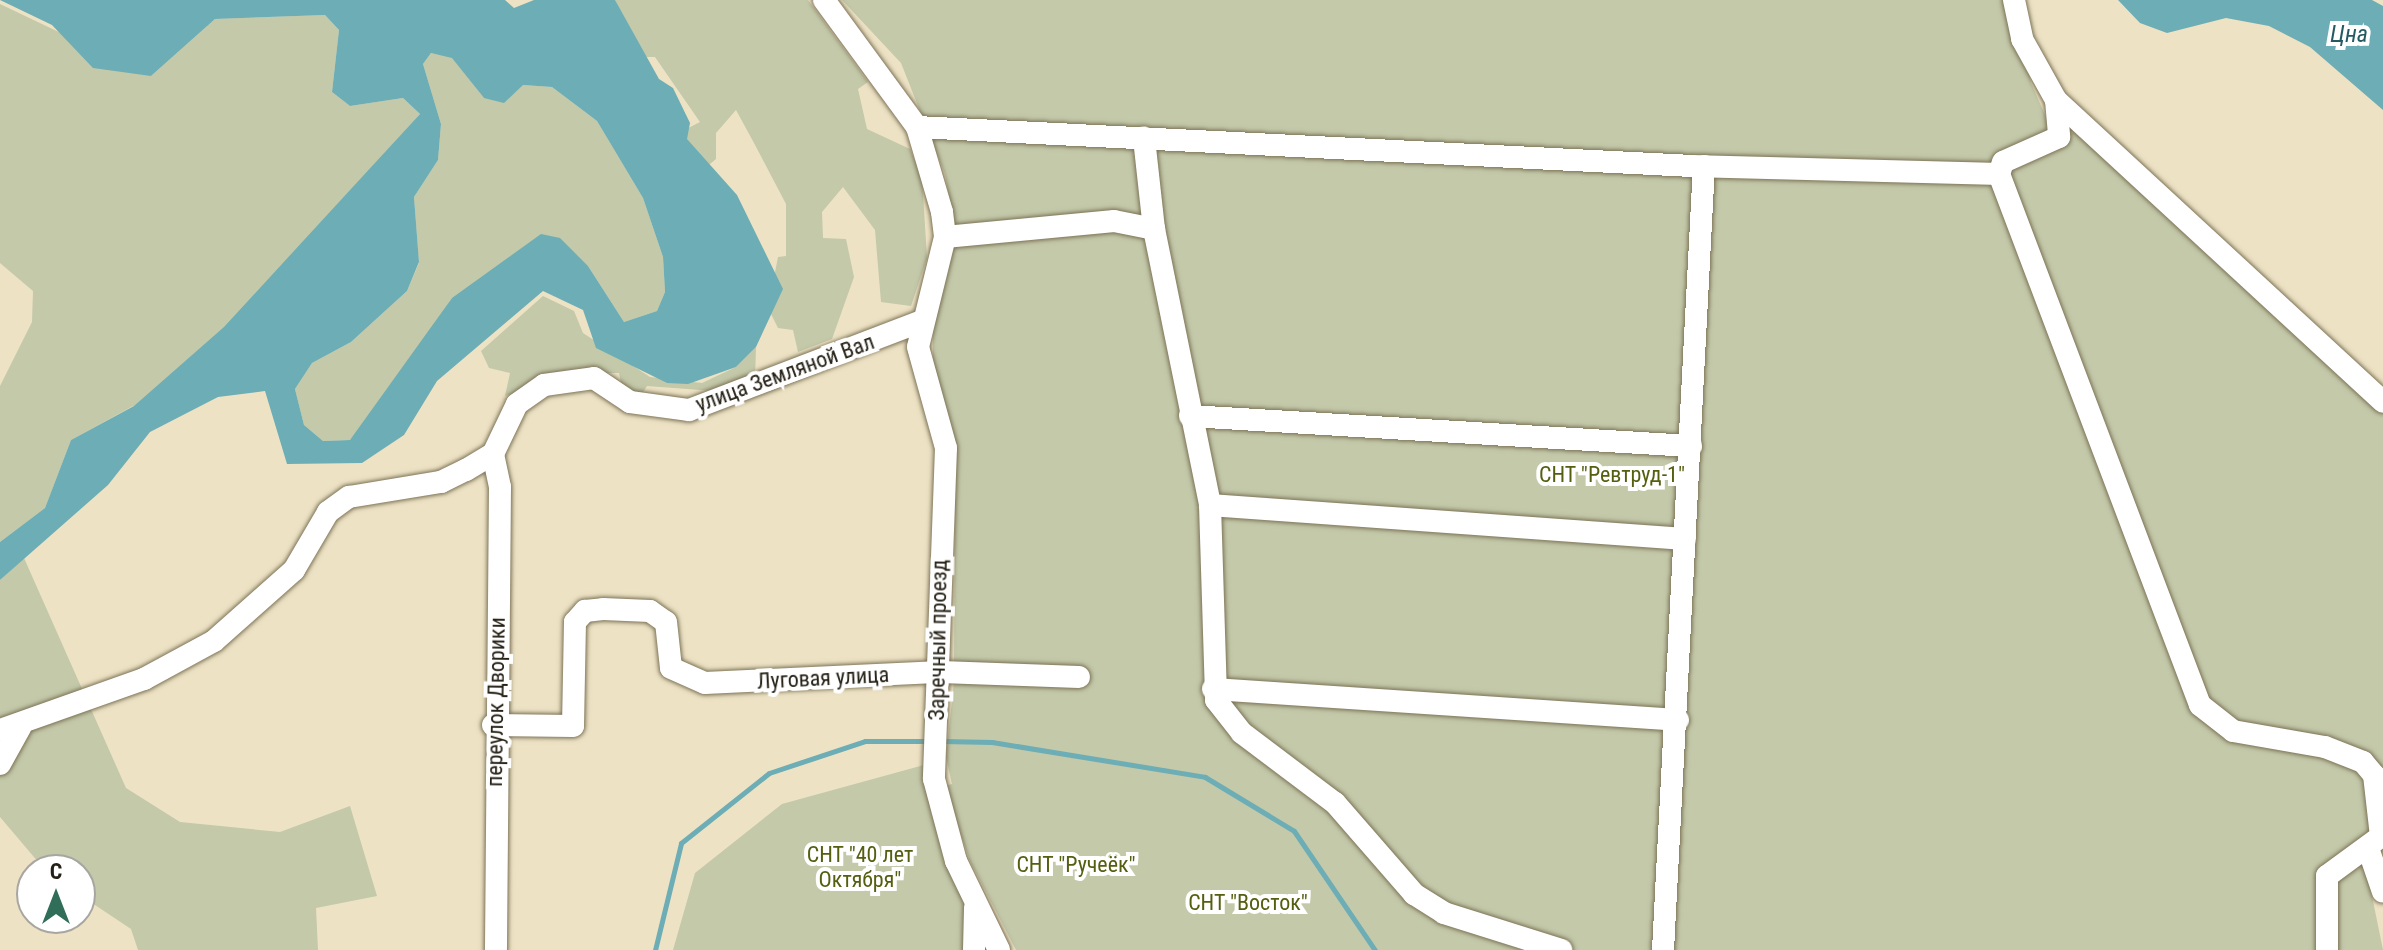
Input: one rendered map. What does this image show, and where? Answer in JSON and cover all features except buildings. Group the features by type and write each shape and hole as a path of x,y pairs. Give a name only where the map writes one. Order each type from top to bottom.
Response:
{"street":[{"path":"824,0 917,127 935,174 945,237 919,322"},
{"path":"2014,0 2022,39 2056,100 2383,402"},
{"path":"2056,100 2059,137 2003,162 1999,174 2200,705 2233,731 2325,747 2363,762 2374,775 2383,892"},
{"path":"917,127 1704,166 1999,174"},
{"path":"1144,138 1154,229 1210,505 1213,689 1229,721 1335,803 1414,894 1444,913 1561,950"},
{"path":"1663,950 1678,720 1704,166"},
{"path":"945,237 1114,221 1154,229"},
{"name":"улица Земляной Вал","path":"493,454 517,404 544,385 594,378 630,402 689,410 919,322"},
{"name":"Заречный проезд","path":"919,322 923,372 946,448 941,672 934,779 975,903 999,950"},
{"path":"1190,416 1691,446"},
{"path":"0,764 10,728 81,696 144,679 245,621 294,570 328,512 349,497 441,482 493,454"},
{"name":"переулок Дворики","path":"493,454 500,487 493,725 496,950"},
{"path":"1210,505 1685,539"},
{"name":"Луговая улица","path":"493,725 573,726 572,637 585,611 650,611 666,622 677,676 705,683 941,672 1079,677"},
{"path":"1213,689 1678,720"},
{"path":"2327,950 2327,876 2335,863 2377,839"},
{"path":"974,950 975,903"}],"green space":[{"path":"615,0 808,0 868,82 858,89 867,129 910,149 922,178 927,258 911,306 881,302 875,230 843,187 822,212 823,238 846,239 854,277 832,339 798,352 793,330 778,328 768,308 778,257 786,256 786,204 736,110 716,133 716,159 699,173 677,134 700,122 655,57 636,57"},
{"name":"СНТ \"Ревтруд-1\"","path":"842,0 2014,0 2031,83 2056,140 2088,126 2383,405 2383,844 2364,857 2383,950 1016,950 970,861 944,786 952,784 946,757 954,682 955,446 933,368 933,314 953,219 945,174 901,63"},
{"path":"0,4 151,76 215,19 325,15 339,30 332,92 350,106 403,98 420,114 151,410 133,406 71,440 45,508 0,542 0,386 32,322 33,291 0,263"},
{"path":"431,53 452,57 484,98 523,85 552,87 597,121 643,198 663,257 665,292 657,311 624,322 588,266 452,298 367,423 350,440 323,441 304,425 295,389 312,363 351,342 407,291 419,263 414,197 438,160 441,124 423,64"},
{"path":"543,296 574,311 583,333 650,377 702,383 736,367 756,347 755,379 714,391 647,386 641,395 622,388 619,373 585,373 505,396 510,373 489,368 481,351"},
{"path":"24,558 126,788 180,822 280,832 350,806 377,896 316,908 318,950 138,950 131,929 96,906 96,854 31,854 0,817 0,580"},
{"name":"СНТ \"40 лет Октября\"","path":"924,765 948,868 989,950 673,950 695,873 782,804"}],"water":[{"path":"0,0 505,0 514,8 534,0 615,0 659,79 673,88 690,123 687,139 737,195 783,289 756,347 736,367 688,384 667,383 596,348 583,310 543,291 437,381 404,435 362,463 287,464 265,391 218,397 150,432 108,485 0,580 0,542 45,508 71,440 134,406 224,327 420,114 403,98 350,106 332,92 339,30 325,15 215,19 151,76 93,68 52,25","holes":["431,53 452,58 484,98 504,103 523,85 552,87 597,121 643,198 663,257 665,292 657,311 624,322 588,266 560,238 541,234 452,298 350,440 323,441 304,425 295,389 312,363 351,342 407,291 419,262 414,197 438,160 441,124 423,64"]},
{"name":"Цна","path":"2118,0 2372,0 2383,6 2383,110 2310,47 2269,26 2226,18 2167,33 2140,23"}],"waterway":[{"path":"655,950 681,843 769,773 865,741 929,741"},
{"path":"943,741 992,742 1205,777 1294,831 1375,950"}],"park label":[{"name":"СНТ \"Ручеёк\"","path":"1076,865"},
{"name":"СНТ \"Восток\"","path":"1248,903"}]}
